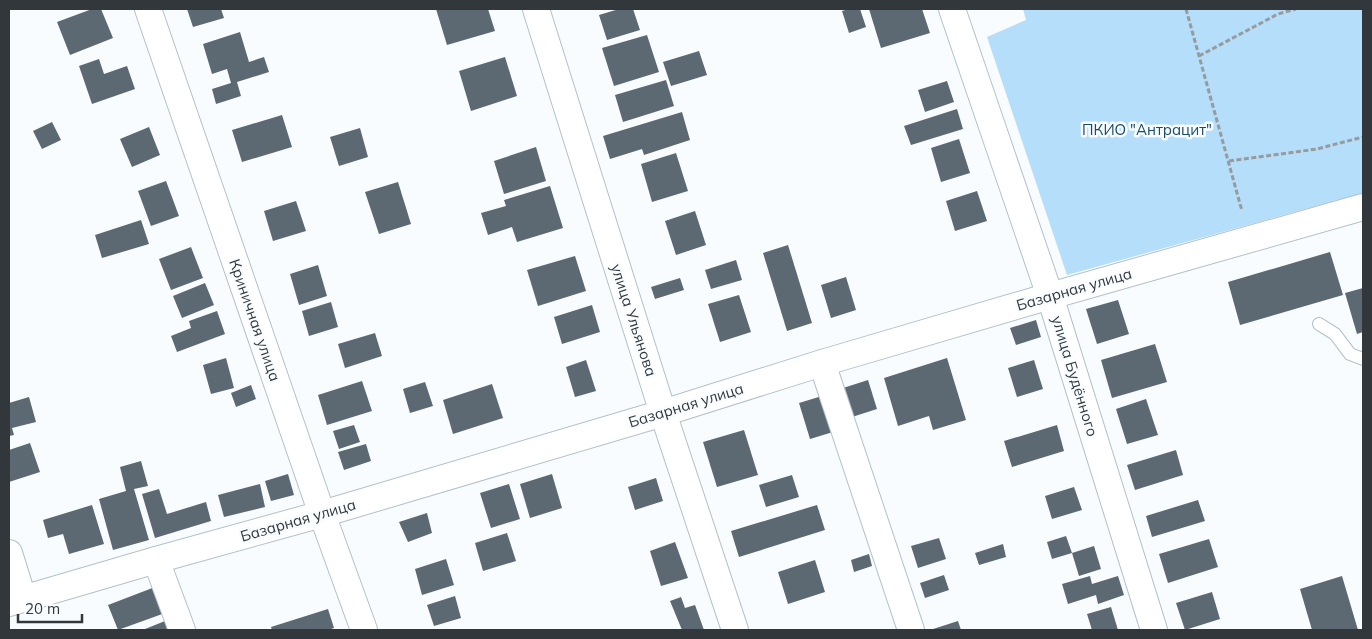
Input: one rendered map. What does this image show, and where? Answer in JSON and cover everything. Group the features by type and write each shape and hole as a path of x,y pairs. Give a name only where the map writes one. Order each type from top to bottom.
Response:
{"street":[{"name":"Криничная улица","path":"148,9 322,514 364,630"},
{"name":"улица Ульянова","path":"536,9 735,630"},
{"name":"улица Будённого","path":"952,9 1050,296 1154,630"},
{"name":"Базарная улица","path":"16,601 322,514 1050,296 1363,207"},
{"path":"822,363 911,630"},
{"path":"9,553 16,601"},
{"path":"156,560 182,630"}],"lane":[{"path":"1319,324 1335,334 1350,354 1363,359"}],"path":[{"path":"1186,9 1242,211"},
{"path":"1199,56 1278,14 1296,9"},
{"path":"1229,162 1317,149 1363,137"}],"green space":[{"name":"ПКИО \"Антрацит\"","path":"1023,9 1363,9 1363,193 1067,275 987,37 1026,20"}],"building":[{"path":"92,9 101,9 113,38 70,55 57,22"},
{"path":"187,9 221,9 224,18 193,27"},
{"path":"436,9 488,9 495,31 447,45"},
{"path":"619,9 633,9 640,30 607,40 599,15"},
{"path":"860,9 866,27 849,33 842,11"},
{"path":"869,9 922,9 930,33 881,48"},
{"path":"240,32 249,62 264,57 269,72 237,82 241,96 216,104 212,89 231,83 227,69 212,74 203,44"},
{"path":"647,35 659,72 614,86 602,48"},
{"path":"699,51 707,75 671,86 663,62"},
{"path":"505,57 517,96 471,111 459,71"},
{"path":"99,59 104,74 127,66 135,89 92,104 79,66"},
{"path":"666,80 674,106 623,122 615,95"},
{"path":"947,81 954,102 925,112 918,90"},
{"path":"957,109 963,129 911,145 904,126"},
{"path":"682,112 690,140 644,155 642,149 610,159 603,136"},
{"path":"282,115 292,147 242,162 232,130"},
{"path":"52,122 61,140 42,149 33,131"},
{"path":"149,127 160,155 132,167 120,139"},
{"path":"360,128 368,157 339,166 330,137"},
{"path":"959,139 970,173 941,182 931,148"},
{"path":"536,147 546,181 504,194 494,161"},
{"path":"676,153 688,191 652,202 641,164"},
{"path":"166,181 179,216 151,226 138,191"},
{"path":"398,182 411,224 379,234 365,192"},
{"path":"550,186 563,228 517,242 512,227 488,235 481,213 506,206 504,200"},
{"path":"977,191 987,221 955,231 946,201"},
{"path":"296,201 306,231 273,241 264,211"},
{"path":"695,211 706,245 676,255 665,221"},
{"path":"141,220 149,244 102,258 95,235"},
{"path":"788,245 812,323 787,331 763,253"},
{"path":"191,247 203,278 171,290 159,259"},
{"path":"1330,252 1343,295 1240,325 1228,282"},
{"path":"575,256 586,291 538,306 527,270"},
{"path":"736,260 742,280 711,289 705,270"},
{"path":"318,265 327,296 299,305 290,274"},
{"path":"846,277 856,310 831,318 821,285"},
{"path":"680,278 684,290 655,299 651,287"},
{"path":"205,283 214,305 182,318 173,296"},
{"path":"1363,288 1363,332 1357,334 1345,293"},
{"path":"739,295 751,332 720,342 708,304"},
{"path":"1118,300 1129,334 1097,344 1086,309"},
{"path":"331,302 338,327 309,336 302,311"},
{"path":"592,305 600,332 562,344 554,317"},
{"path":"217,311 225,334 177,352 171,336 191,328 189,321"},
{"path":"1036,320 1041,337 1016,345 1010,328"},
{"path":"375,333 382,356 345,368 338,344"},
{"path":"1155,344 1167,382 1112,398 1101,360"},
{"path":"226,358 234,388 211,394 203,365"},
{"path":"947,358 966,420 933,430 929,416 898,426 884,378"},
{"path":"586,360 596,391 575,397 566,367"},
{"path":"1034,360 1043,389 1017,397 1008,368"},
{"path":"868,380 877,409 849,418 840,389"},
{"path":"362,381 372,411 327,425 318,395"},
{"path":"425,382 433,406 410,413 403,389"},
{"path":"492,384 503,418 453,434 443,400"},
{"path":"251,385 256,399 236,407 231,393"},
{"path":"822,396 833,432 810,439 799,403"},
{"path":"29,397 36,422 12,428 14,435 9,436 9,403"},
{"path":"1146,399 1158,435 1127,444 1116,409"},
{"path":"354,425 360,442 339,449 333,431"},
{"path":"1057,425 1064,451 1012,467 1004,441"},
{"path":"744,430 758,475 717,487 703,442"},
{"path":"30,443 40,472 9,482 9,450"},
{"path":"366,444 371,461 344,470 338,452"},
{"path":"1176,450 1183,475 1135,490 1127,465"},
{"path":"141,461 148,486 134,489 149,540 113,550 99,499 126,491 120,467"},
{"path":"288,474 294,495 271,501 265,481"},
{"path":"552,474 562,508 530,518 520,484"},
{"path":"792,475 799,497 766,507 759,485"},
{"path":"656,478 663,501 635,510 628,487"},
{"path":"260,484 265,507 224,517 218,495"},
{"path":"509,484 520,519 491,528 480,493"},
{"path":"1074,487 1082,510 1052,519 1045,496"},
{"path":"159,489 167,514 206,502 211,521 155,538 142,494"},
{"path":"1198,500 1205,521 1152,537 1146,516"},
{"path":"92,505 104,544 69,554 63,534 48,538 43,520"},
{"path":"817,505 825,530 739,557 731,531"},
{"path":"427,513 432,533 408,542 399,522"},
{"path":"507,533 516,561 483,571 475,543"},
{"path":"1066,536 1072,553 1052,559 1047,542"},
{"path":"939,538 946,559 918,568 911,546"},
{"path":"1209,539 1218,567 1168,583 1159,554"},
{"path":"675,542 688,578 661,586 650,551"},
{"path":"1003,544 1006,557 979,565 975,553"},
{"path":"1094,546 1101,569 1079,576 1072,553"},
{"path":"869,554 872,566 854,572 851,560"},
{"path":"446,559 454,585 422,595 415,569"},
{"path":"815,560 825,592 788,604 778,572"},
{"path":"944,575 949,590 925,598 920,583"},
{"path":"1090,576 1092,584 1118,576 1124,595 1098,604 1096,595 1068,604 1062,584"},
{"path":"1342,576 1358,630 1312,630 1300,589"},
{"path":"155,587 165,613 118,630 108,605"},
{"path":"1212,592 1220,619 1185,630 1176,603"},
{"path":"455,596 461,618 434,626 427,605"},
{"path":"681,597 685,608 695,605 704,630 682,630 670,601"},
{"path":"1111,607 1118,630 1092,630 1087,614"},
{"path":"328,609 334,628 328,630 272,630 271,627"},
{"path":"165,621 169,630 145,629"},
{"path":"958,621 961,630 930,630"}]}
